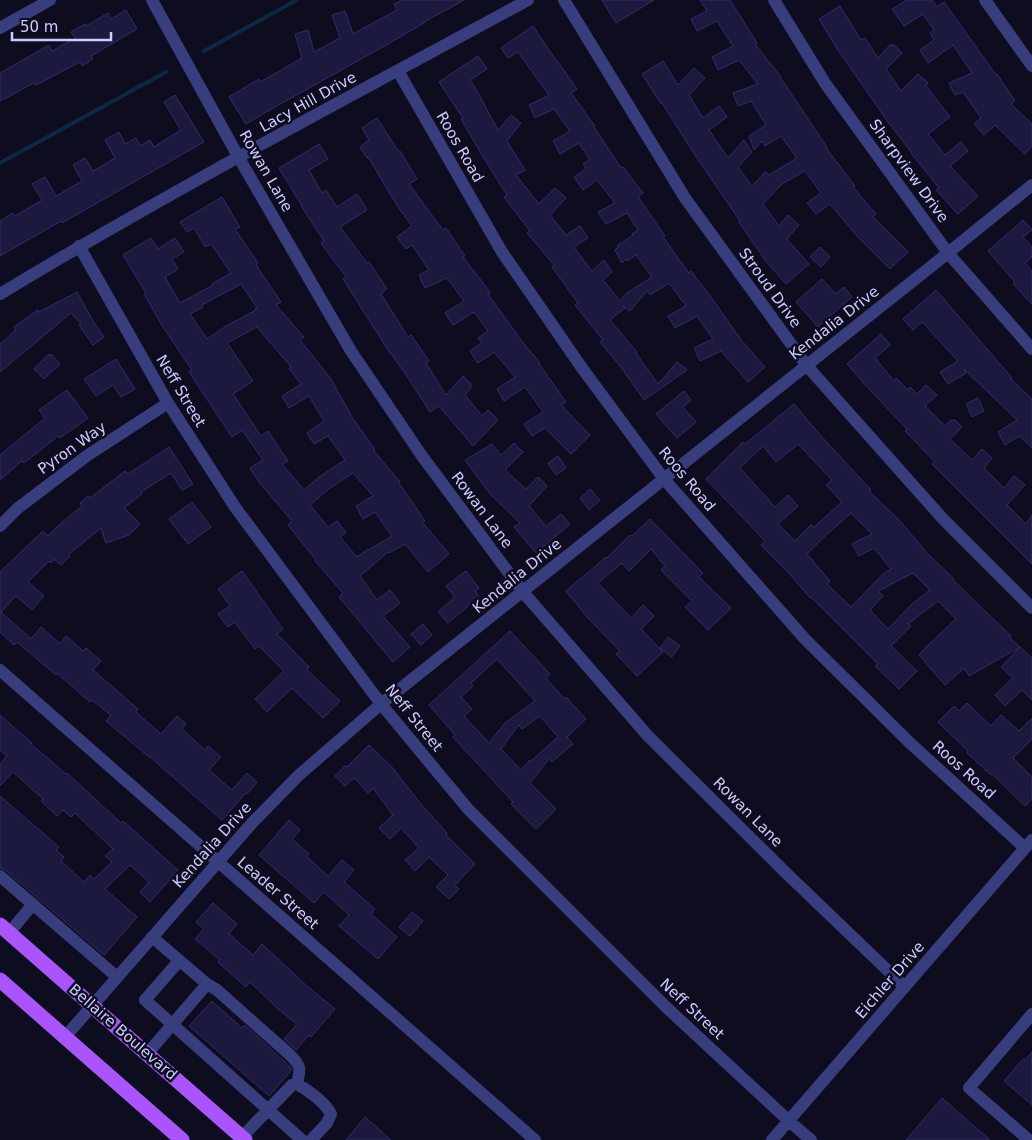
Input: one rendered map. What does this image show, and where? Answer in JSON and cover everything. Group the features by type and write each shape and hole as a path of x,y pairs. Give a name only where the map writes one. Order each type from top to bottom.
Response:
{"main road":[{"name":"Bellaire Boulevard","path":"4,929 244,1139"},
{"path":"0,980 182,1140"}],"street":[{"path":"0,28 50,0"},
{"name":"Rowan Lane","path":"152,0 239,158 351,351 422,456 523,592 648,736 785,872 905,987"},
{"name":"Lacy Hill Drive","path":"0,294 80,246 528,0"},
{"name":"Stroud Drive","path":"564,0 685,198 807,366 943,520 1032,608"},
{"name":"Sharpview Drive","path":"774,0 825,83 948,253 1032,350"},
{"path":"985,0 1032,66"},
{"name":"Roos Road","path":"398,71 502,252 582,368 664,479 805,639 909,742 1029,844"},
{"name":"Kendalia Drive","path":"65,1037 253,822 298,775 381,704 1032,185"},
{"name":"Neff Street","path":"80,246 168,403 234,507 381,704 468,809 666,1007 788,1121 811,1140"},
{"name":"Pyron Way","path":"0,526 18,508 88,455 168,403"},
{"name":"Leader Street","path":"0,670 534,1140"},
{"name":"Eichler Drive","path":"772,1140 1029,844"},
{"path":"0,876 117,977"},
{"path":"4,929 32,904"},
{"path":"152,937 179,961 217,990 298,1063 300,1071 297,1084"},
{"path":"179,961 145,1000 302,1140"},
{"path":"147,1054 208,984"},
{"path":"1030,1140 969,1088 1032,1014"},
{"path":"244,1139 292,1085 297,1084 307,1089 328,1108 331,1114 327,1122 311,1140"}],"building":[{"path":"402,0 464,0 246,124 229,97 259,79 260,82 302,58 295,34 308,30 314,52 340,38 332,15 345,11 353,34 397,10 394,4"},
{"path":"602,0 654,0 616,23"},
{"path":"700,0 730,0 757,43 755,44 781,77 826,148 855,186 853,187 876,214 873,217 908,252 890,269 858,237 830,204 816,214 807,203 821,193 805,171 782,184 763,204 779,226 788,215 799,225 787,239 809,264 786,284 765,260 642,74 663,61 678,85 694,68 705,78 689,95 703,118 719,106 727,117 709,130 728,158 744,140 752,152 738,167 752,186 765,172 769,175 797,158 781,136 765,146 762,141 754,150 749,136 766,125 751,101 738,106 733,93 758,84 739,60 718,70 712,57 733,46 717,21 697,31 691,19 707,11"},
{"path":"907,0 932,0 937,7 944,2 1015,101 1011,104 1032,124 1032,146 1025,154 995,125 984,135 974,124 981,118 963,92 955,95 949,83 972,73 953,45 928,63 920,50 934,40 930,33 934,30 923,14 904,26 892,9"},
{"path":"840,6 861,40 865,38 878,58 890,45 894,45 902,53 886,69 901,91 918,74 928,83 926,86 950,117 928,134 945,155 961,142 968,151 950,166 978,196 958,214 936,190 939,188 888,122 819,19"},
{"path":"126,10 137,29 91,56 93,59 82,66 80,62 0,101 0,73 49,45 52,51 75,38 71,32 85,24 86,26 108,13 111,19"},
{"path":"533,26 577,89 571,93 595,126 621,168 623,167 643,193 638,197 665,236 663,237 689,273 691,271 711,297 742,341 765,367 748,382 721,351 700,361 694,348 713,339 697,316 675,328 668,316 686,306 669,283 650,295 647,291 630,311 623,306 625,308 610,320 637,352 658,384 677,362 687,370 644,400 600,342 603,340 575,305 578,303 552,267 554,265 527,233 530,231 504,197 507,195 461,119 463,118 439,82 478,56 487,69 470,80 498,130 511,115 521,123 507,141 525,170 516,175 539,204 555,188 566,198 550,215 566,235 580,226 588,238 574,247 592,271 604,260 612,272 603,280 620,301 627,293 652,277 636,255 622,263 615,250 617,246 638,230 627,213 606,224 598,212 615,203 597,180 583,190 574,177 586,169 583,164 590,160 579,143 560,154 553,141 570,131 554,109 535,118 529,105 549,95 518,52 508,58 501,48"},
{"path":"175,95 204,142 0,256 0,221 13,213 15,216 42,200 32,184 45,177 56,196 82,181 73,165 85,158 93,171 115,158 105,140 119,132 125,144 136,138 140,146 150,140 154,147 181,130 164,102"},
{"path":"377,118 417,179 409,184 443,230 446,228 465,256 463,257 490,292 488,294 540,363 566,402 561,405 590,435 571,454 545,428 532,436 524,424 543,412 525,387 504,401 497,389 515,377 494,352 478,363 470,351 482,343 478,338 488,331 474,312 453,325 445,313 464,301 447,278 425,288 419,275 429,270 412,245 406,249 397,237 412,226 360,147 369,140 362,128"},
{"path":"319,144 328,159 309,170 322,193 326,190 337,207 357,194 367,210 340,227 367,263 369,262 387,289 381,294 408,337 411,335 429,361 426,363 446,395 463,376 471,384 471,388 465,395 482,416 488,410 498,420 473,446 439,406 430,412 343,279 346,277 321,243 324,241 279,168"},
{"path":"222,197 240,227 235,229 281,302 276,305 304,337 300,340 331,379 374,451 400,482 425,521 423,523 449,554 428,572 405,544 388,552 360,576 377,600 390,590 400,603 383,616 410,647 393,662 339,597 343,593 315,561 288,525 292,521 259,482 250,468 263,460 242,430 232,437 189,372 192,370 163,327 144,294 146,293 123,255 151,238 158,249 175,238 184,252 172,259 178,269 165,277 180,303 231,273 211,244 205,247 194,228 187,232 180,222","holes":["241,284 257,308 256,310 226,326 207,339 190,314 203,307 202,305","257,327 291,367 289,368 301,384 282,396 289,408 309,396 324,421 307,433 314,444 328,436 345,460 319,477 304,490 282,464 288,461 268,431 261,436 233,394 253,381 227,343","353,473 373,496 356,506 363,519 375,512 392,536 357,557 340,537 346,532 337,521 328,527 310,505 330,488"]},
{"path":"1023,220 1032,230 1023,237 1032,247 1032,257 1025,263 1032,271 1032,304 1013,284 1015,282 988,251"},
{"path":"820,247 830,257 821,267 810,257"},
{"path":"822,279 836,294 844,287 852,297 818,327 796,302"},
{"path":"936,290 1011,379 1032,399 1032,448 1019,436 1005,445 998,432 1017,420 964,369 966,373 948,384 940,372 958,361 922,322 913,330 903,319"},
{"path":"77,292 104,337 93,345 79,325 81,324 71,313 0,372 0,344 16,330 14,327 38,310 39,312"},
{"path":"881,334 890,345 875,358 894,381 896,378 908,390 910,387 917,394 926,385 937,395 925,406 945,426 951,420 955,420 962,427 950,439 972,460 982,449 992,458 984,468 1004,488 1014,476 1025,485 1007,505 1026,524 1032,515 1032,564 932,464 935,462 905,431 907,429 847,364"},
{"path":"48,355 52,355 60,364 44,379 34,369"},
{"path":"116,359 135,389 121,397 113,385 96,396 84,379"},
{"path":"67,390 88,418 60,438 58,436 24,463 22,461 0,480 0,455 45,418 39,410"},
{"path":"684,391 691,400 683,407 696,422 677,438 656,414"},
{"path":"978,398 984,411 972,417 966,404"},
{"path":"794,404 871,490 869,491 900,521 953,580 1020,647 969,676 964,668 945,685 919,655 956,619 938,601 908,624 911,626 891,646 917,671 899,689 875,666 878,664 810,598 761,545 765,541 706,479 743,442 745,444","holes":["798,444 832,480 826,485 842,502 814,527 811,525 795,541 778,524 798,506 788,495 775,507 740,468 763,446 776,462","851,513 872,534 852,544 859,556 874,548 891,569 883,574 851,607 827,584 830,581 807,554","913,573 930,590 912,604 888,629 870,610 883,596 878,591"]},
{"path":"514,443 523,452 505,470 526,489 538,477 547,486 529,506 546,526 561,514 570,524 536,553 514,527 520,523 490,494 465,460 492,444 501,455"},
{"path":"169,447 193,484 182,490 171,473 141,492 142,494 124,508 140,524 129,535 106,543 101,528 68,555 70,556 61,565 54,559 51,563 49,561 28,582 44,596 32,610 16,596 1,612 31,639 41,627 60,644 66,636 83,651 86,648 101,661 93,670 138,709 136,712 161,734 177,716 186,724 182,729 205,750 208,746 221,757 209,770 232,790 247,773 257,782 222,820 106,721 111,715 92,700 90,702 17,642 14,645 0,632 0,572 43,531 48,536 82,506 80,503 88,496 90,498 125,471 128,474"},
{"path":"558,456 566,468 556,475 548,463"},
{"path":"590,489 600,500 589,510 580,498"},
{"path":"192,502 211,527 188,544 169,519"},
{"path":"650,519 703,573 699,577 731,608 708,630 685,607 692,601 661,570 665,566 651,549 629,571 622,563 598,583 631,618 643,605 654,616 641,629 663,652 637,676 616,654 620,651 587,617 566,591 607,558 630,535 632,536"},
{"path":"242,571 283,629 277,634 309,667 307,670 340,701 323,718 292,688 267,712 255,699 284,671 259,646 255,649 235,622 228,627 218,614 230,606 218,589"},
{"path":"466,571 479,588 475,591 479,597 448,623 438,612 455,597 446,586"},
{"path":"423,624 432,635 421,645 411,634"},
{"path":"510,631 550,674 546,678 564,699 566,697 586,719 567,737 573,744 552,762 549,759 530,783 556,809 536,829 511,804 513,802 453,737 455,735 429,705","holes":["497,659 535,701 505,723 489,743 464,716 472,709 461,697 473,686 471,683","540,716 558,737 521,770 501,749 519,725 522,729"]},
{"path":"668,637 680,646 672,657 660,648"},
{"path":"1020,647 1032,658 1032,700 1022,690 1005,706 995,695 1013,678 1001,667"},
{"path":"967,703 991,726 1001,715 1019,731 1032,718 1032,739 1013,758 1032,777 1032,799 1025,806 967,753 968,751 938,722 954,706 959,711"},
{"path":"0,715 121,823 123,821 178,870 150,902 140,892 149,882 130,865 105,889 137,917 104,955 5,870 0,868 0,796 59,847 56,850 64,857 61,861 84,882 90,875 94,879 112,862 105,856 113,849 75,813 71,817 63,810 57,816 41,801 43,799 13,772 0,786 0,764 7,756 0,750"},
{"path":"369,745 392,767 420,803 447,833 446,835 475,864 455,885 459,889 449,899 436,887 448,875 429,857 415,871 405,860 419,848 401,828 390,839 379,828 393,815 373,788 368,793 354,778 345,786 335,776"},
{"path":"289,820 300,830 292,839 309,854 307,857 328,876 342,860 354,870 344,882 375,909 371,914 397,937 378,959 339,926 349,915 324,892 314,903 259,855"},
{"path":"213,903 237,924 229,934 253,955 262,944 335,1009 311,1037 309,1035 296,1050 284,1039 297,1024 250,982 246,987 218,962 220,960 195,939 204,929 196,922"},
{"path":"412,912 423,921 410,936 399,927"},
{"path":"212,1001 242,1028 245,1025 291,1068 291,1071 269,1096 189,1026"},
{"path":"1032,1052 1032,1105 1004,1081 1023,1059 1025,1060"},
{"path":"942,1098 990,1140 906,1140"},
{"path":"365,1117 391,1140 346,1140"}],"waterway":[{"path":"204,51 297,0"},
{"path":"0,163 166,72"}]}
